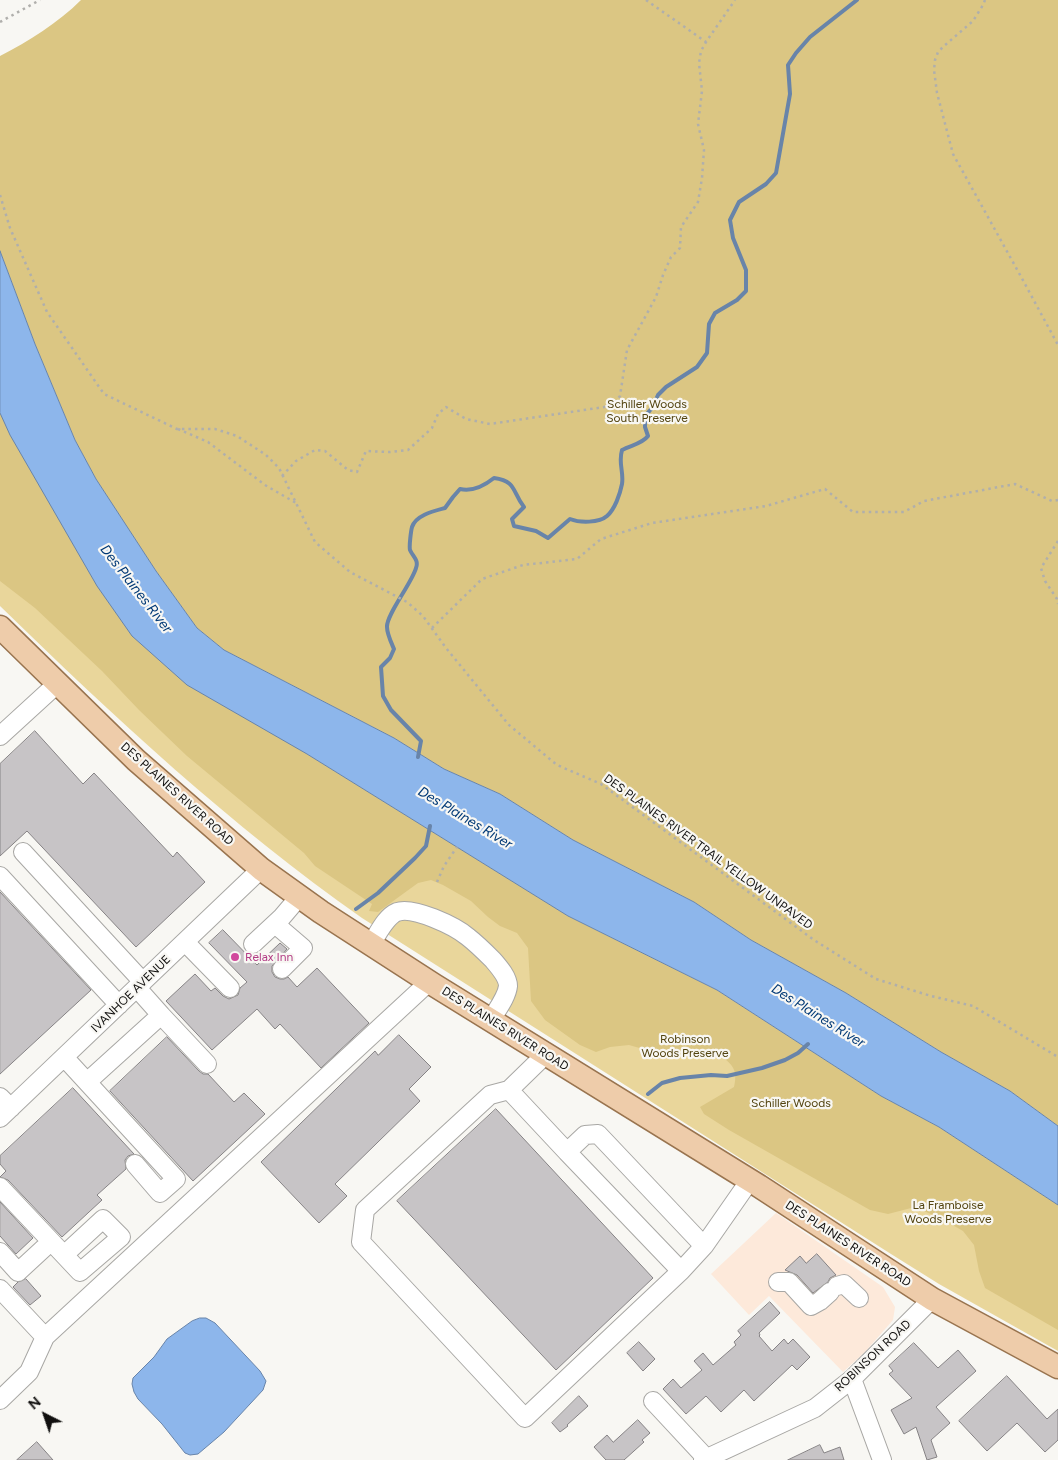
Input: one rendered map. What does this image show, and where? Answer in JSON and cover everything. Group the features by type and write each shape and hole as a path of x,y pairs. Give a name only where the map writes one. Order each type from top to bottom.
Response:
{"main road":[{"name":"DES PLAINES RIVER ROAD","path":"0,627 136,760 261,869 299,897 429,982 750,1180 932,1299 1058,1367"}],"street":[{"path":"0,736 58,683"},
{"path":"23,852 140,985 161,1015 207,1064"},
{"name":"IVANHOE AVENUE","path":"4,1108 64,1057 261,869"},
{"path":"0,876 119,1005"},
{"path":"253,944 275,924 299,897"},
{"path":"371,944 390,916 397,912 406,911 423,914 438,920 467,936 497,965 507,981 508,988 491,1020"},
{"path":"275,924 303,948 282,969"},
{"path":"185,942 230,988"},
{"path":"0,1400 29,1372 45,1337 429,982"},
{"path":"87,1082 161,1015"},
{"path":"546,1054 509,1090 490,1095 365,1210 361,1242 525,1418 681,1271 704,1246 750,1180"},
{"path":"64,1057 176,1179 160,1194 134,1164"},
{"path":"509,1090 681,1271"},
{"path":"567,1152 585,1135 598,1134 704,1246"},
{"path":"0,1187 64,1255"},
{"path":"0,1252 18,1272 44,1248"},
{"path":"778,1282 789,1282 811,1306 844,1284 859,1298"},
{"path":"0,1289 45,1337"},
{"name":"ROBINSON ROAD","path":"704,1459 815,1408 852,1379 932,1299"},
{"path":"852,1379 882,1460"},
{"path":"653,1401 704,1459"}],"path":[{"path":"0,22 40,0"},
{"path":"646,0 706,42"},
{"path":"282,476 296,462 315,450 325,451 348,470 357,472 366,451 390,452 408,450 432,428 438,414 446,407 466,419 490,424 611,406 620,396 627,350 656,298 671,257 680,248 680,227 698,202 704,150 698,124 702,91 701,51 718,22 735,0"},
{"path":"984,0 973,21 938,52 934,70 937,93 953,154 1058,345"},
{"name":"DES PLAINES RIVER TRAIL YELLOW UNPAVED","path":"0,195 10,228 47,312 104,394 177,428 215,429 237,436 266,455 278,468 315,542 350,572 407,602 423,616 446,648 509,725 558,766 601,784 814,940 876,979 931,996 973,1006 1058,1057"},
{"path":"177,428 208,442 265,484 296,503"},
{"path":"432,628 482,579 523,566 577,558 601,539 652,523 766,506 825,489 853,512 904,512 924,501 1015,484 1052,501 1058,500"},
{"path":"1058,541 1041,568 1045,581 1057,599 1058,604"},
{"path":"437,882 444,866 457,847"},
{"path":"1053,1053 1058,1049"}],"shaded area":[{"path":"776,1213 883,1287 895,1307 893,1320 865,1352 843,1372 769,1296 749,1315 711,1274"}],"green space":[{"name":"Schiller Woods South Preserve","path":"81,0 1058,0 1058,1126 1010,1091 941,1052 846,993 751,940 694,902 573,840 500,794 444,769 394,738 224,650 197,628 129,530 96,479 75,440 35,344 0,251 0,56 43,31"},
{"name":"Schiller Woods","path":"0,413 307,754 568,916 1058,1205 1058,1351 939,1284 362,918 266,846 175,769 86,689 0,606"},
{"name":"Schiller Woods","path":"0,413 10,435 97,586 132,636 187,685 307,754 568,916 717,990 881,1096 939,1127 1058,1205 1058,1330 985,1288 979,1271 974,1245 963,1231 915,1207 888,1214 870,1210 704,1114 700,1107 734,1087 735,1075 732,1066 715,1051 681,1055 650,1051 629,1045 610,1047 596,1052 580,1045 545,1020 531,1001 528,948 517,933 500,926 471,901 431,880 418,883 378,912 369,911 372,904 315,866 304,853 187,756 102,671 35,608 0,581"}],"water":[{"name":"Des Plaines River","path":"0,251 35,344 75,440 96,479 156,571 197,628 224,650 394,738 444,769 500,794 573,840 694,902 751,940 846,993 941,1052 1010,1091 1058,1126 1058,1205 939,1127 881,1096 717,990 568,916 307,754 187,685 132,636 97,586 10,435 0,413"},
{"path":"206,1318 215,1323 260,1371 266,1381 263,1390 224,1432 198,1454 190,1455 185,1453 162,1424 138,1399 132,1384 133,1378 154,1357 167,1339 192,1321"}],"building":[{"path":"35,731 83,784 94,773 173,857 177,852 205,882 136,947 27,831 0,856 0,764"},
{"path":"0,892 91,990 0,1074"},
{"path":"223,930 257,965 280,943 287,949 272,966 272,972 275,977 284,979 288,977 297,987 317,968 369,1023 321,1068 280,1024 275,1029 257,1009 212,1050 166,1001 195,974 211,991 215,988 229,999 238,995 240,988 247,982 209,943"},
{"path":"399,1035 431,1067 409,1089 420,1101 335,1184 347,1196 319,1223 261,1162 375,1051 378,1055"},
{"path":"167,1037 199,1071 203,1074 208,1074 234,1102 244,1093 265,1114 193,1181 110,1091"},
{"path":"73,1088 134,1154 128,1156 125,1160 126,1169 97,1195 102,1200 62,1237 8,1180 0,1177 6,1171 0,1164 0,1156"},
{"path":"496,1109 653,1278 556,1370 397,1201"},
{"path":"0,1202 33,1238 16,1254 0,1236"},
{"path":"817,1254 836,1275 813,1293 797,1275 785,1270 800,1256 806,1263"},
{"path":"26,1279 41,1296 30,1305 13,1287 18,1282"},
{"path":"770,1302 780,1313 759,1333 759,1336 772,1351 784,1339 788,1344 793,1339 810,1357 797,1370 792,1365 754,1401 744,1390 721,1412 706,1396 686,1414 663,1389 673,1379 681,1388 702,1370 694,1361 703,1353 713,1365 736,1345 734,1342 741,1335 738,1331"},
{"path":"639,1342 655,1359 643,1371 627,1353"},
{"path":"914,1343 938,1368 958,1350 976,1371 936,1407 950,1423 931,1440 937,1457 927,1460 916,1427 904,1434 891,1410 912,1398 889,1374 893,1371 889,1366"},
{"path":"1007,1376 1047,1419 1058,1409 1058,1440 1045,1452 1017,1423 987,1451 959,1421"},
{"path":"579,1396 588,1406 560,1432 552,1423"},
{"path":"638,1420 650,1433 642,1440 644,1442 624,1460 606,1460 594,1447 607,1435 613,1442"},
{"path":"37,1442 53,1460 17,1460"},
{"path":"820,1445 824,1453 840,1447 844,1460 788,1460"}],"waterway":[{"path":"418,757 421,741 391,710 383,696 381,667 390,658 394,649 389,638 388,622 417,565 410,550 410,538 414,523 426,514 445,508 460,489 478,488 494,478 507,482 513,488 524,507 512,519 514,526 536,531 548,538 570,519 584,522 594,521 604,518 610,513 617,501 622,484 622,450 646,439 648,436 645,427 645,416 652,408 658,395 666,387 697,367 707,353 709,324 715,313 737,300 746,291 746,270 733,238 730,220 739,202 766,184 776,173 790,94 788,65 810,37 857,0"},
{"path":"356,909 378,893 426,846 430,826"},
{"path":"648,1094 662,1083 680,1078 711,1075 727,1076 762,1068 785,1060 798,1053 808,1044"}],"place":[{"name":"Relax Inn","path":"235,957"}],"park label":[{"name":"Robinson Woods Preserve","path":"685,1046"},
{"name":"La Framboise Woods Preserve","path":"948,1212"}]}
